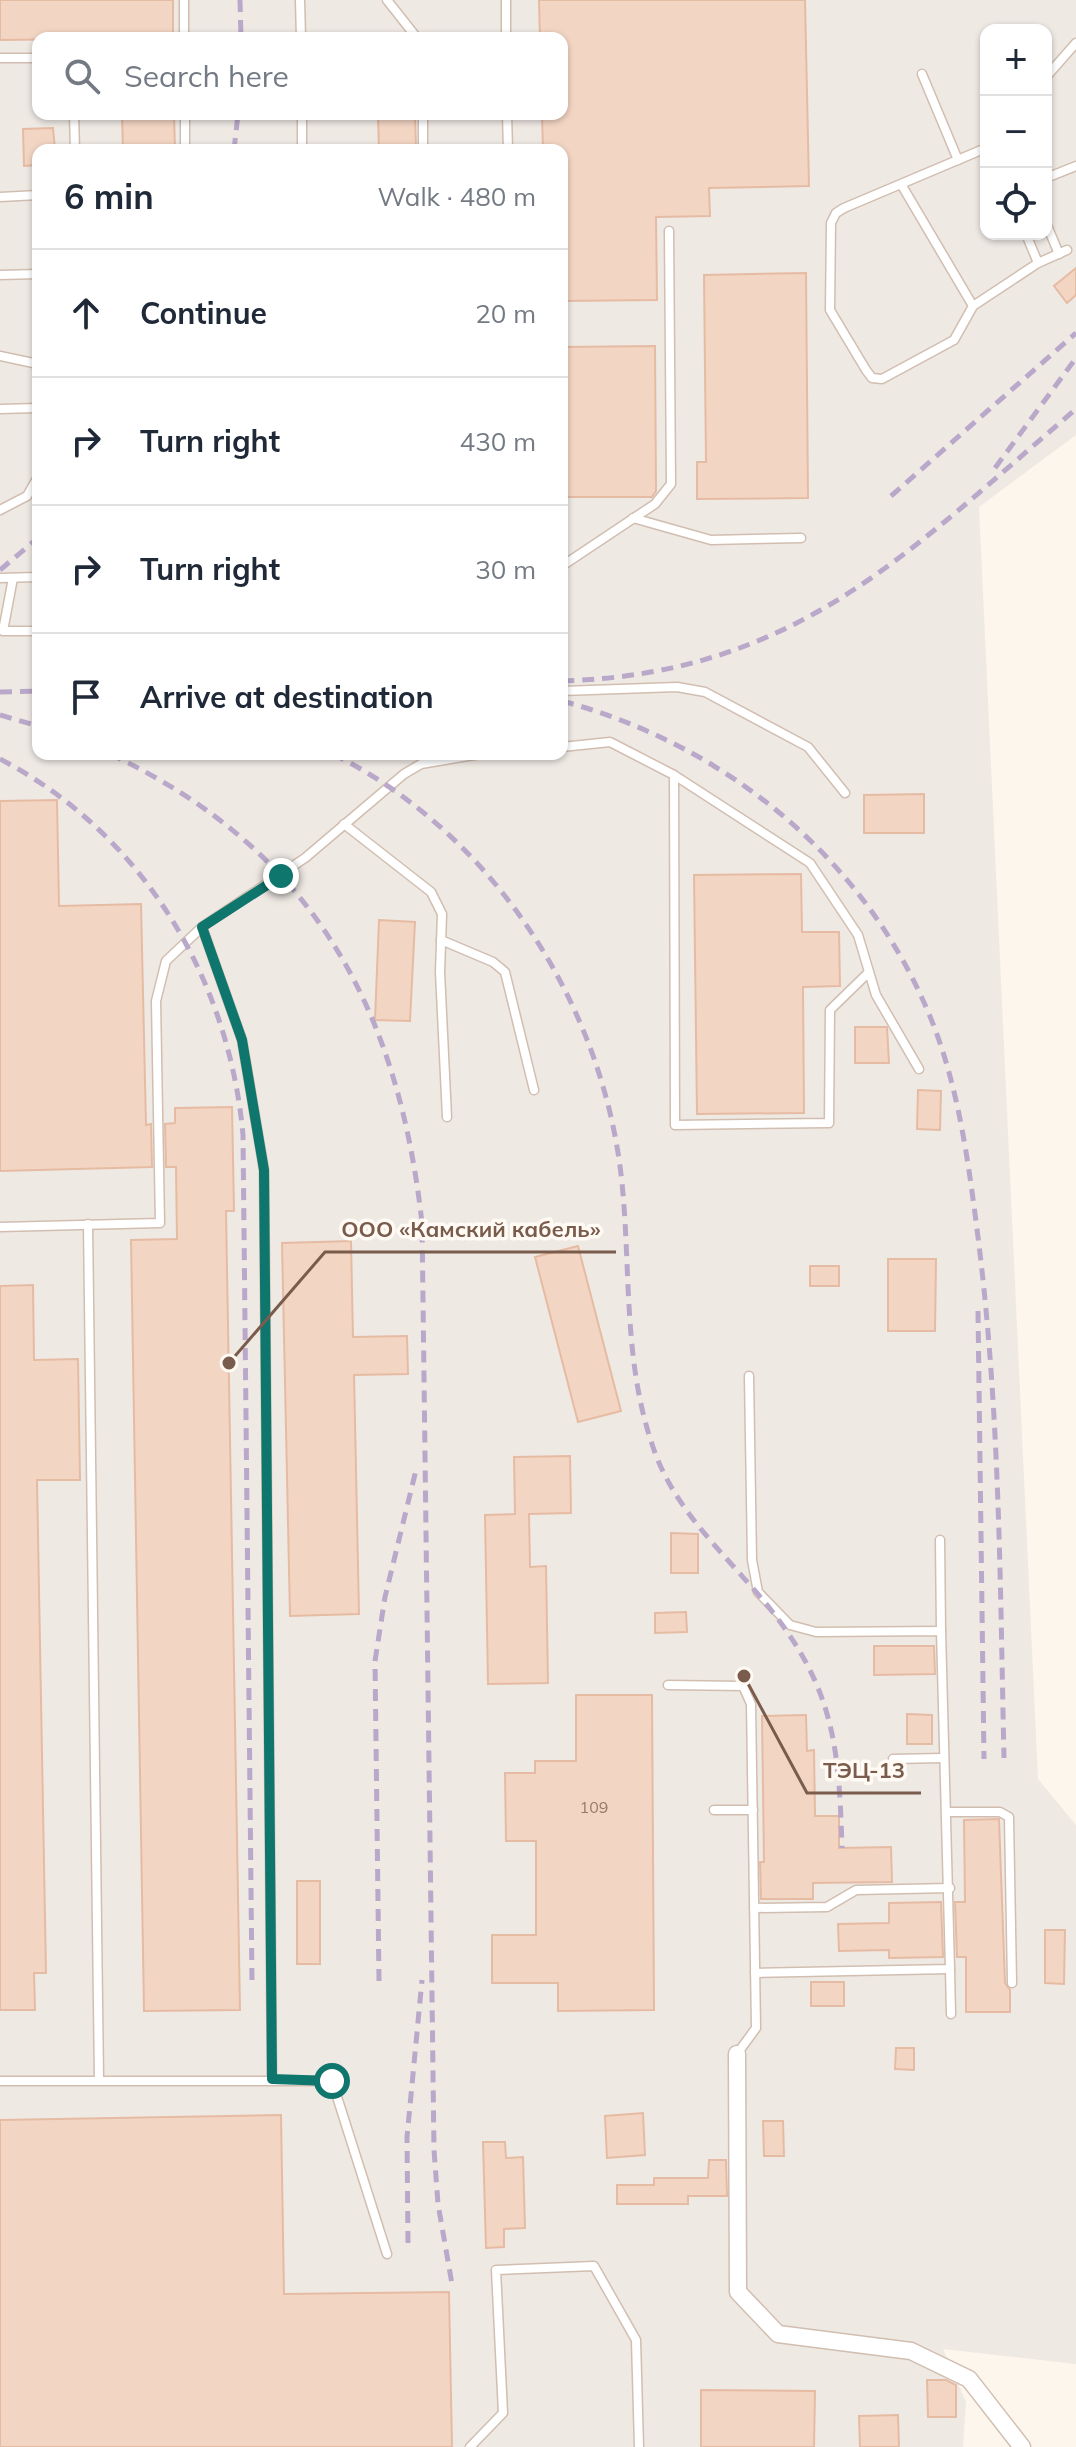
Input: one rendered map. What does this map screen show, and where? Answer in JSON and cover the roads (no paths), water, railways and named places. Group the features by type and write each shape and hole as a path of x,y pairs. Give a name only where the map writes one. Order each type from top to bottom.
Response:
{"street":[{"path":"737,2054 738,2292 778,2334 911,2351 969,2379 1022,2447"}],"lane":[{"path":"184,0 184,32"},
{"path":"300,0 301,32"},
{"path":"387,0 412,32"},
{"path":"506,0 506,32"},
{"path":"1052,70 1076,43"},
{"path":"0,58 32,58"},
{"path":"922,74 958,160"},
{"path":"74,120 75,144"},
{"path":"185,120 185,144"},
{"path":"302,120 302,144"},
{"path":"423,120 423,144"},
{"path":"507,120 508,144"},
{"path":"980,151 844,208 836,213 831,223 830,310 872,378 893,376 954,340 973,306 1038,263 1063,252 1052,233"},
{"path":"1052,176 1076,166"},
{"path":"901,184 973,306"},
{"path":"0,197 32,195"},
{"path":"568,562 664,496 671,484 669,231"},
{"path":"1028,240 1038,263"},
{"path":"0,275 32,274"},
{"path":"0,356 32,363"},
{"path":"0,409 32,408"},
{"path":"0,510 27,496 32,487"},
{"path":"633,518 711,540 801,538"},
{"path":"0,578 32,577"},
{"path":"13,578 3,631 32,631"},
{"path":"568,691 677,687 705,692 808,747 845,793"},
{"path":"568,746 610,742 674,775 810,863 858,935 876,995 919,1069"},
{"path":"0,1227 160,1223 157,987 166,961 202,927 281,876 388,785 421,764 445,760"},
{"path":"674,775 675,1125 829,1123 830,1010 869,972"},
{"path":"344,824 431,892 442,914 447,1117"},
{"path":"202,927 242,1040 264,1170 272,2079"},
{"path":"441,940 493,962 505,972 534,1090"},
{"path":"88,1224 99,2080"},
{"path":"749,1376 752,1560 758,1592 790,1625 816,1632 941,1631"},
{"path":"940,1540 942,1758 949,1812 951,2014"},
{"path":"668,1685 733,1684 749,1692 756,2028 737,2054"},
{"path":"893,1759 942,1758"},
{"path":"714,1810 753,1810"},
{"path":"949,1812 1000,1812 1009,1817 1012,1983"},
{"path":"754,1908 827,1907 856,1890 950,1888"},
{"path":"755,1973 950,1969"},
{"path":"0,2081 332,2081 387,2254"},
{"path":"470,2447 503,2413 496,2270 594,2266 636,2340 639,2447"}],"railway":[{"path":"240,0 241,32"},
{"path":"235,144 237,120"},
{"path":"891,496 1076,333"},
{"path":"995,468 1076,358"},
{"path":"568,680 645,673 718,656 784,629 844,596 902,556 1076,409"},
{"path":"0,570 32,543"},
{"path":"0,692 32,691"},
{"path":"568,703 624,721 682,748 737,781 788,820 834,865 874,914 908,969 935,1029 951,1080 962,1132 985,1302 998,1498 1004,1758"},
{"path":"0,715 32,724"},
{"path":"0,759 51,790 96,827 136,869 170,916 197,967 219,1020 234,1077 243,1135 252,1983"},
{"path":"121,760 180,793 241,837 291,887 333,943 366,1005 392,1072 410,1145 422,1223 434,2150 438,2204 452,2284"},
{"path":"343,760 391,788 444,830 490,878 531,932 565,991 592,1053 611,1117 625,1216 632,1349 643,1415 653,1447 663,1471 689,1514 771,1610 809,1668 821,1695 835,1751 842,1848"},
{"path":"978,1311 984,1759"},
{"path":"379,1981 375,1661 385,1597 417,1466"},
{"path":"408,2243 407,2137 422,1980"}],"place":[{"name":"ООО «Камский кабель»","path":"229,1363"},
{"name":"ТЭЦ-13","path":"744,1676"}]}
